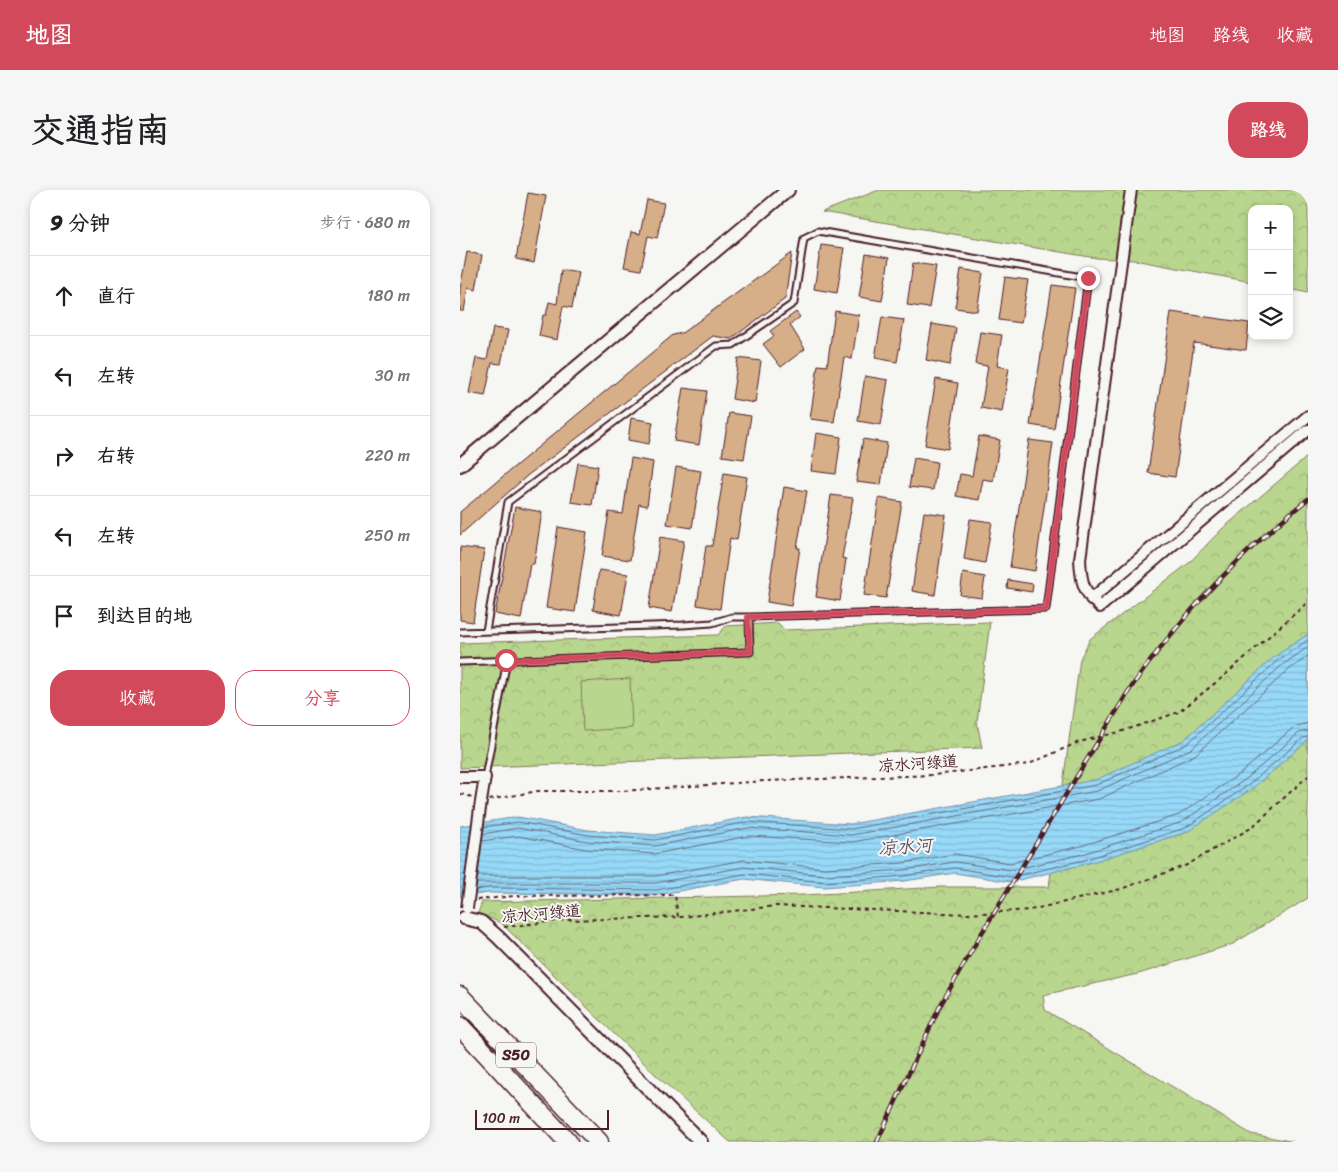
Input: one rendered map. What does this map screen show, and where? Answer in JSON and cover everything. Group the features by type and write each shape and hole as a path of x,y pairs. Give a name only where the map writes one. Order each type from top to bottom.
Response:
{"highway":[{"name":"S50","path":"460,996 599,1142"},
{"name":"S50","path":"460,1026 568,1142"},
{"path":"573,1114 606,1142"}],"street":[{"path":"460,465 788,190"},
{"path":"1132,190 1080,559 1081,582 1091,599 1100,607 1308,430"},
{"path":"1091,599 1308,416"},
{"path":"460,776 485,777 465,913 481,922 701,1142"}],"lane":[{"path":"460,632 683,625 712,623 732,617 1046,609 1088,278 818,231 810,233 804,238 794,303 733,345 716,346 508,502 486,631"},
{"path":"460,662 750,652 748,617"},
{"path":"485,777 506,660"}],"path":[{"name":"凉水河绿道","path":"481,804 538,791 622,791 766,781 934,775 1029,764 1079,742 1123,731 1179,712 1224,676 1308,602"},
{"name":"凉水河绿道","path":"488,929 566,920 678,917 776,906 968,914 1039,908 1120,889 1187,865 1251,828 1308,776"},
{"path":"460,794 470,795 481,804"},
{"path":"465,913 514,896 676,895 678,917"}],"green space":[{"path":"879,190 1308,190 1308,293 1293,290 1293,205 1248,205 1248,281 1134,260 1096,258 822,212"},
{"path":"1308,456 1308,898 1233,944 1142,973 1043,995 1045,1010 1251,1134 1296,1142 730,1142 656,1075 501,923 478,913 482,902 805,895 941,887 1049,887 1080,659 1090,639 1189,563 1221,530"},
{"path":"990,622 977,722 982,748 460,768 460,643 718,635 726,626 778,623 785,630"},
{"path":"630,679 632,728 583,731 581,682"}],"water":[{"name":"凉水河","path":"1308,634 1308,740 1253,788 1187,832 1086,864 1011,882 955,873 905,881 824,887 744,879 657,895 489,893 460,897 460,826 518,817 588,830 655,835 747,817 851,824 1095,780 1184,740 1274,657"}],"building":[{"path":"528,193 546,196 534,263 516,259"},
{"path":"647,200 664,203 657,238 648,236 641,270 624,267 631,232 640,234"},
{"path":"821,245 844,248 837,293 814,289"},
{"path":"467,252 482,255 476,290 468,288 464,311 460,311 460,289"},
{"path":"792,253 785,299 731,339 713,336 528,475 460,535 460,512 673,335 682,333"},
{"path":"866,254 889,258 882,301 859,297"},
{"path":"913,263 936,266 929,308 907,305"},
{"path":"961,269 983,273 977,311 955,308"},
{"path":"561,270 579,273 572,308 563,306 557,340 539,336 543,315 546,315 549,302 557,304"},
{"path":"1005,277 1028,280 1021,323 999,320"},
{"path":"1052,285 1075,288 1054,429 1030,425"},
{"path":"835,311 859,315 852,359 844,357 834,422 810,419 818,365 827,366"},
{"path":"796,312 800,317 790,325 805,349 781,367 763,344 774,336 770,331"},
{"path":"1171,312 1248,323 1246,350 1194,343 1175,477 1148,473"},
{"path":"882,317 904,320 897,362 875,358"},
{"path":"932,324 956,328 950,365 926,360"},
{"path":"493,328 508,330 501,364 492,363 485,396 469,393 476,358 487,360"},
{"path":"980,332 1002,335 997,366 1009,368 1002,412 981,408 988,366 975,364"},
{"path":"738,358 761,361 755,403 732,399"},
{"path":"865,376 888,380 881,425 858,421"},
{"path":"936,379 958,383 948,449 925,445"},
{"path":"683,388 707,391 699,445 674,441"},
{"path":"729,413 751,416 744,459 722,456"},
{"path":"631,418 653,422 649,444 628,440"},
{"path":"816,433 841,437 836,474 811,471"},
{"path":"979,436 1000,440 993,481 983,479 979,500 956,496 960,474 972,476"},
{"path":"863,439 887,443 881,485 856,482"},
{"path":"1029,440 1053,443 1035,571 1010,567"},
{"path":"631,458 653,462 647,506 639,504 630,560 602,556 609,512 623,514"},
{"path":"914,458 937,462 933,490 909,487"},
{"path":"578,463 598,466 592,505 571,502"},
{"path":"676,467 701,471 692,528 667,524"},
{"path":"724,473 747,477 737,540 730,538 720,609 697,605 706,546 712,546"},
{"path":"784,487 807,491 797,548 800,548 791,606 767,602"},
{"path":"831,495 853,498 842,558 846,559 840,601 816,597"},
{"path":"879,498 902,502 886,598 864,595"},
{"path":"515,507 542,512 534,564 530,564 521,619 495,614"},
{"path":"924,512 946,515 935,595 912,591"},
{"path":"970,519 992,522 985,563 964,559"},
{"path":"558,527 587,532 575,612 546,608"},
{"path":"660,537 684,541 672,612 649,608"},
{"path":"460,547 484,550 473,622 460,620"},
{"path":"599,570 628,574 621,615 593,610"},
{"path":"963,573 985,577 982,598 960,595"},
{"path":"1008,580 1033,584 1032,592 1007,588"}],"railway":[{"path":"877,1142 940,1006 980,936 1128,692 1147,665 1211,589 1258,542 1308,499"}],"route":[{"path":"506,660 750,652 748,617 1046,609 1088,278"}]}
